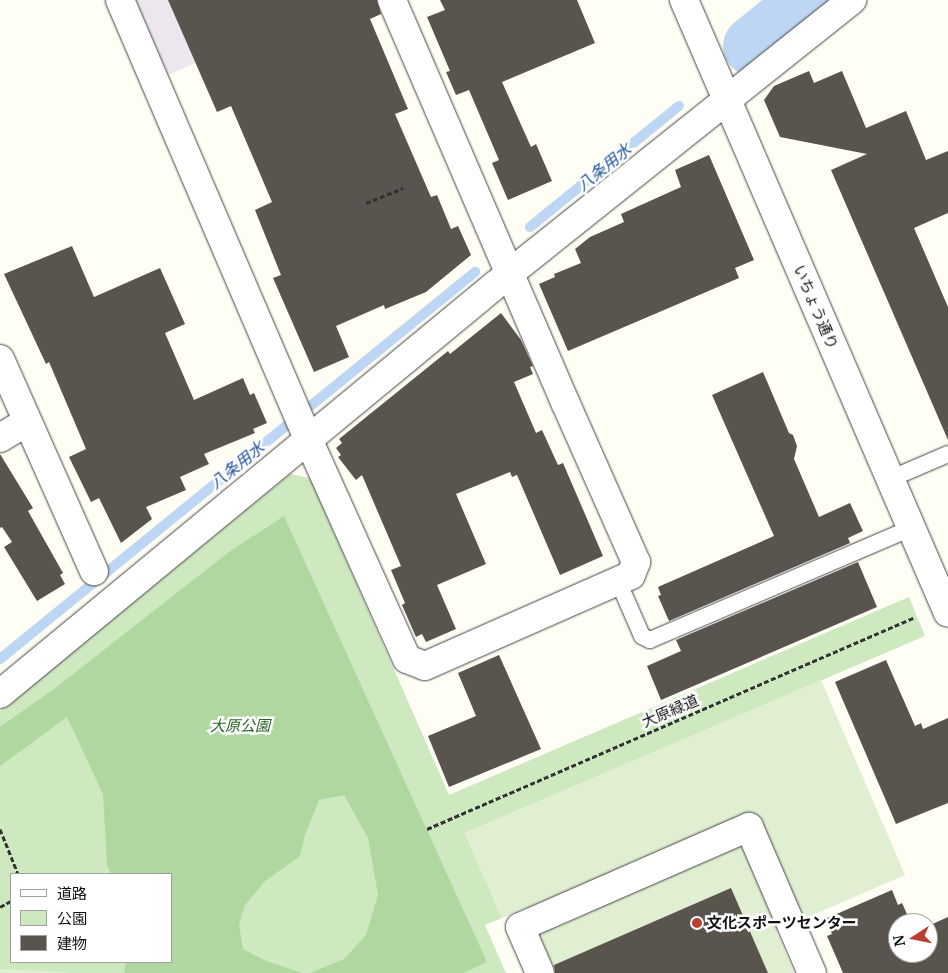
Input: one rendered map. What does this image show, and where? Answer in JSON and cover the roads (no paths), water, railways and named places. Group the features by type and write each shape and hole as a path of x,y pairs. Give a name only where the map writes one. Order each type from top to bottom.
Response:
{"street":[{"path":"120,0 302,425 407,659 425,666 631,575 636,562 392,0"},
{"name":"いちょう通り","path":"684,0 911,528 935,614"},
{"path":"0,694 302,425 510,273 852,0"},
{"path":"0,359 94,570"},
{"path":"0,438 27,422"},
{"path":"540,973 520,927 749,826 812,973"}],"lane":[{"path":"890,479 948,454"},
{"path":"618,581 642,636 650,640 911,528"}],"waterway":[{"name":"八条用水","path":"753,46 810,0"},
{"name":"八条用水","path":"530,227 679,106"},
{"name":"八条用水","path":"0,659 475,272"}],"place":[{"name":"文化スポーツセンター","path":"697,923"}],"park label":[{"name":"大原公園","path":"240,726"}]}
